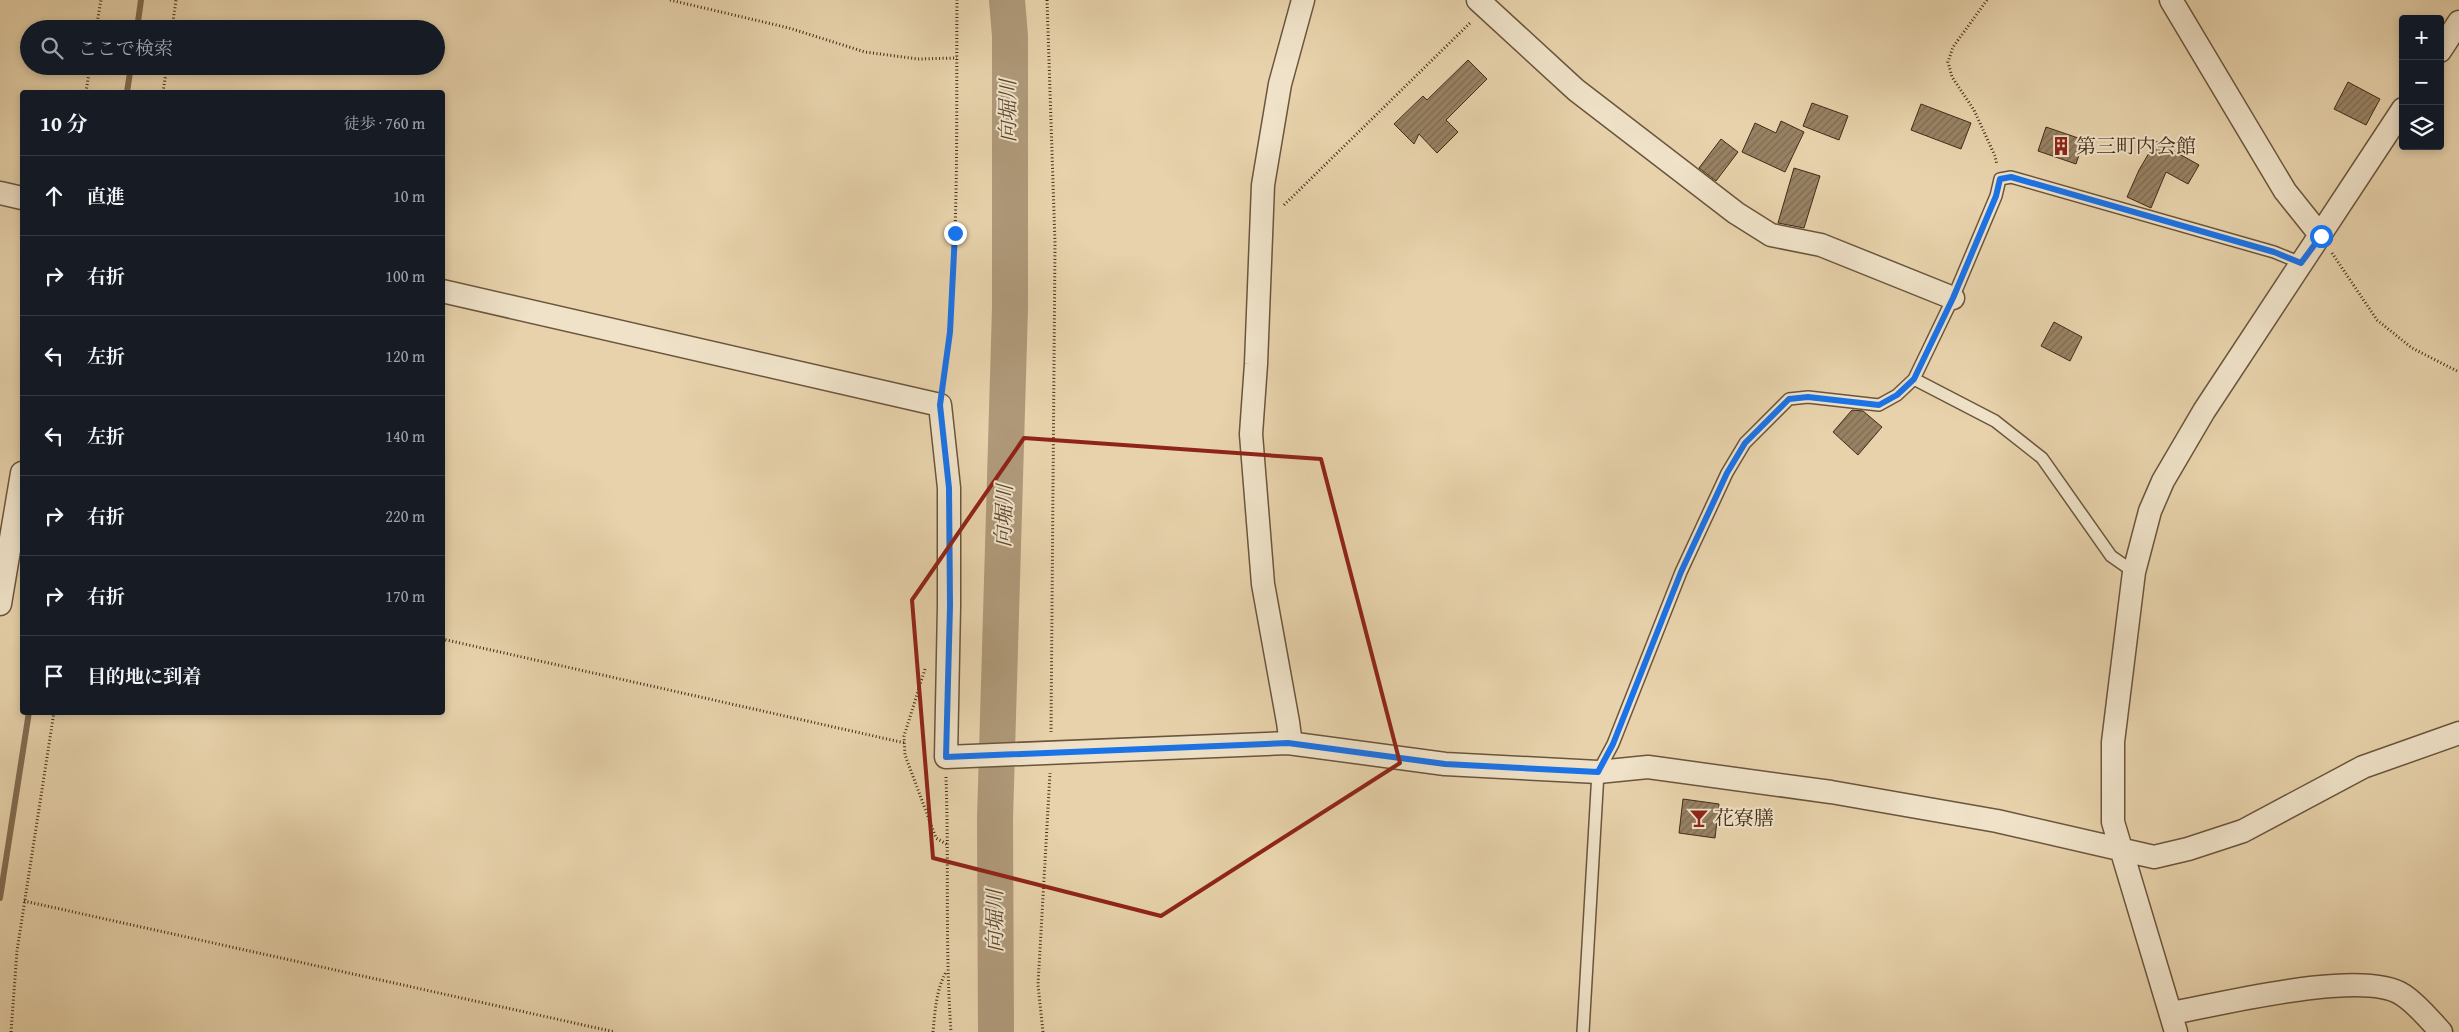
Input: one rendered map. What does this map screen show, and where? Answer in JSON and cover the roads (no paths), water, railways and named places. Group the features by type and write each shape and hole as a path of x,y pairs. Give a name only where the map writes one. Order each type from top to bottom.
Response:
{"street":[{"path":"1288,743 1290,737 1288,722 1264,584 1251,434 1264,185 1280,84 1304,0"},
{"path":"2171,0 2285,191 2321,236"},
{"path":"1482,4 1576,90 1714,196 1771,235 1821,245 1953,298"},
{"path":"2444,45 2459,22"},
{"path":"2399,115 2204,411 2163,481 2150,511 2134,572 2113,742 2113,822 2149,946 2174,1022 2324,986 2355,984 2380,985 2402,994 2441,1032"},
{"path":"0,193 20,198"},
{"path":"445,291 940,405 949,488 953,756 1288,743 1445,764 1598,772 1648,767 1822,791 1997,821 2154,857 2188,849 2243,831 2363,767 2459,733"},
{"path":"0,604 20,484"}],"lane":[{"path":"1583,1032 1598,772 1613,744 1681,572 1727,473 1745,443 1789,399 1808,397 1879,405 1897,395 1914,379 1953,298 1996,196 2000,179 2011,177 2274,252 2301,263"},
{"path":"1914,379 1995,421 2042,458 2111,556 2134,572"}],"waterway":[{"path":"138,20 141,0"},
{"name":"向堀川","path":"996,1032 995,819 1010,308 1010,36 1007,0"},
{"path":"127,90 130,75"},
{"path":"0,898 29,715"}],"place":[{"name":"第三町内会館","path":"2061,146"},
{"name":"花寮膳","path":"1699,818"}]}
